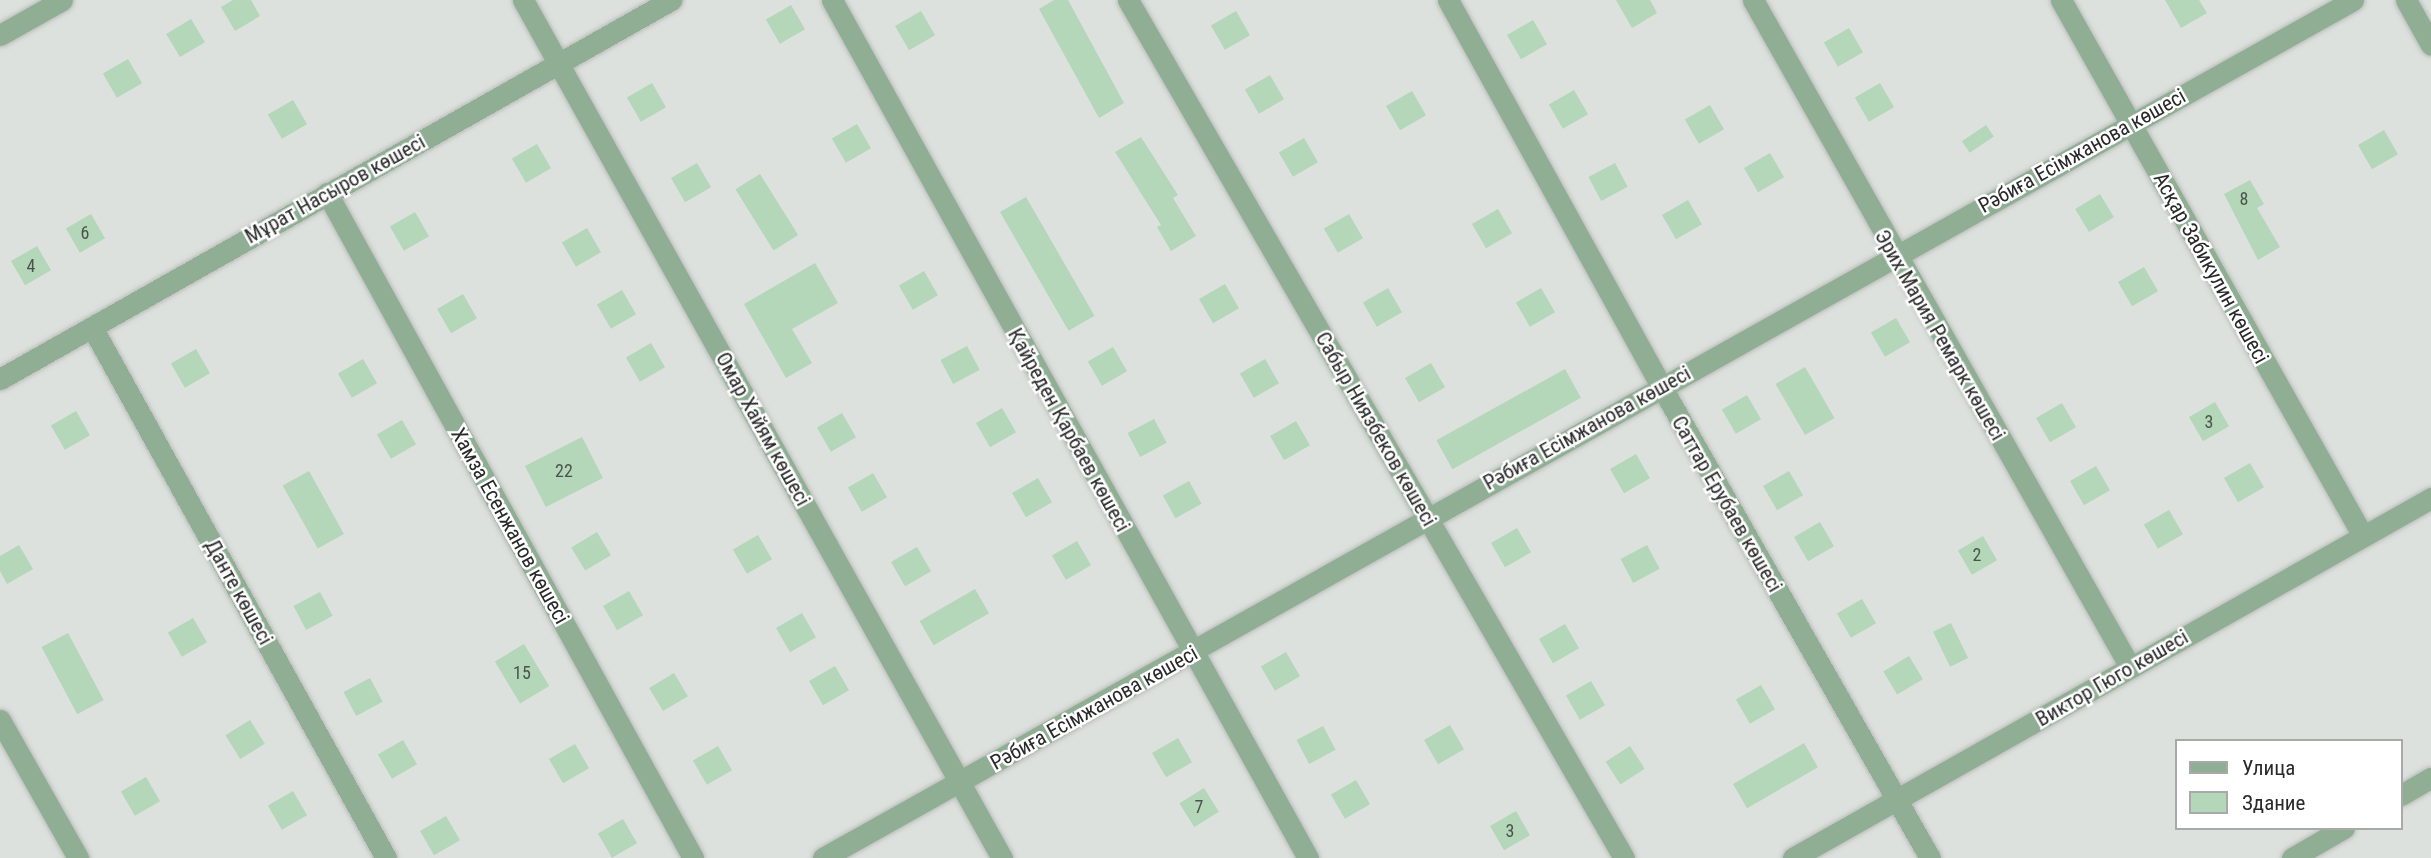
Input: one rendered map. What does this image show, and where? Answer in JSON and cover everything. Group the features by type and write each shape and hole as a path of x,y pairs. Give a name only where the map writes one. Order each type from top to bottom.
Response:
{"street":[{"name":"Омар Хайям көшесі","path":"523,0 1002,858"},
{"name":"Мұрат Насыров көшесі","path":"0,379 671,0"},
{"name":"Қайреден Қарбаев көшесі","path":"832,0 1192,654 1308,858"},
{"name":"Сабыр Ниязбеков көшесі","path":"1128,0 1624,858"},
{"name":"Саттар Ерубаев көшесі","path":"1448,0 1661,386 1930,858"},
{"name":"Эрих Мария Ремарк көшесі","path":"1753,0 1894,255 2130,667"},
{"name":"Асқар Забикулин көшесі","path":"2061,0 2363,536"},
{"name":"Рәбиға Есімжанова көшесі","path":"823,858 1192,654 1661,386 2353,0"},
{"path":"2406,0 2431,45"},
{"path":"0,35 51,3"},
{"name":"Хамза Есенжанов көшесі","path":"327,193 693,858"},
{"name":"Данте көшесі","path":"92,327 386,858"},
{"name":"Виктор Гюго көшесі","path":"1793,858 2431,498"},
{"path":"0,720 78,858"},
{"path":"2403,794 2431,778"},
{"path":"2292,858 2341,830"}],"building":[{"path":"233,0 251,0 260,16 235,31 221,7"},
{"path":"1054,0 1068,0 1124,103 1099,118 1039,9"},
{"path":"1616,0 1650,0 1657,13 1632,28"},
{"path":"2165,0 2199,0 2207,13 2181,28"},
{"path":"791,5 805,29 780,44 766,20"},
{"path":"921,11 935,35 909,50 895,26"},
{"path":"1236,11 1250,35 1225,50 1211,26"},
{"path":"191,19 205,42 180,57 166,34"},
{"path":"1533,20 1547,44 1521,59 1507,35"},
{"path":"1849,28 1863,52 1838,67 1824,42"},
{"path":"128,59 142,83 117,98 103,74"},
{"path":"1270,75 1284,99 1259,114 1245,90"},
{"path":"652,83 666,107 641,122 627,98"},
{"path":"1880,83 1894,107 1869,122 1855,98"},
{"path":"1574,90 1588,114 1563,129 1549,104"},
{"path":"1412,91 1426,115 1400,130 1386,106"},
{"path":"293,100 307,124 282,139 268,114"},
{"path":"1710,105 1724,129 1699,144 1685,120"},
{"path":"857,124 871,148 846,163 832,138"},
{"path":"1986,125 1994,137 1970,153 1962,141"},
{"path":"2384,130 2398,154 2372,169 2358,145"},
{"path":"1141,137 1178,195 1173,198 1196,236 1171,251 1157,227 1161,225 1115,152"},
{"path":"1304,138 1318,162 1293,177 1279,152"},
{"path":"537,144 551,168 526,183 512,158"},
{"path":"1770,153 1784,177 1758,192 1744,168"},
{"path":"697,163 711,187 685,202 671,178"},
{"path":"1615,163 1628,187 1601,201 1589,177"},
{"path":"760,174 798,235 774,250 735,189"},
{"path":"2250,180 2264,204 2257,208 2280,247 2258,260 2224,194"},
{"path":"2100,194 2114,217 2089,232 2075,209"},
{"path":"1026,197 1094,316 1069,331 1000,212"},
{"path":"1688,200 1702,224 1676,239 1662,215"},
{"path":"1498,209 1512,233 1486,248 1472,224"},
{"path":"415,212 429,236 404,251 390,226"},
{"path":"91,214 105,238 80,253 66,229"},
{"path":"1349,214 1363,238 1338,253 1324,228"},
{"path":"587,228 601,252 576,267 562,242"},
{"path":"37,246 51,270 25,285 11,261"},
{"path":"815,263 838,303 792,329 812,363 786,378 744,304"},
{"path":"2144,267 2158,291 2132,306 2118,282"},
{"path":"924,271 938,295 913,310 899,286"},
{"path":"1225,284 1239,308 1213,323 1199,299"},
{"path":"1388,288 1402,312 1377,327 1363,302"},
{"path":"1541,288 1555,312 1530,327 1516,302"},
{"path":"622,290 636,314 611,329 597,304"},
{"path":"463,294 477,318 451,333 437,309"},
{"path":"1896,318 1910,342 1885,357 1871,332"},
{"path":"651,343 665,367 640,382 626,358"},
{"path":"967,346 980,370 953,384 941,360"},
{"path":"1113,347 1127,371 1102,386 1088,362"},
{"path":"196,349 210,373 185,388 171,364"},
{"path":"363,359 377,383 352,398 338,374"},
{"path":"1265,359 1279,383 1254,398 1240,374"},
{"path":"1431,363 1445,387 1419,402 1405,378"},
{"path":"1805,367 1834,418 1805,435 1776,384"},
{"path":"1565,369 1581,398 1452,469 1436,440"},
{"path":"1747,395 1761,419 1736,434 1722,410"},
{"path":"2215,402 2229,426 2203,441 2189,417"},
{"path":"2062,403 2076,427 2050,442 2036,418"},
{"path":"1002,408 1016,432 990,447 976,423"},
{"path":"76,411 90,435 65,450 51,426"},
{"path":"842,413 856,437 831,452 817,428"},
{"path":"1154,419 1167,443 1140,457 1128,433"},
{"path":"402,420 416,444 391,459 377,434"},
{"path":"1296,421 1310,445 1284,460 1270,436"},
{"path":"582,437 603,478 546,507 525,466"},
{"path":"1636,454 1650,478 1624,493 1610,469"},
{"path":"2250,463 2264,487 2238,502 2224,478"},
{"path":"2096,466 2110,490 2084,505 2070,481"},
{"path":"309,471 344,534 318,549 283,486"},
{"path":"1789,471 1803,495 1777,510 1763,486"},
{"path":"873,473 887,497 862,512 848,488"},
{"path":"1038,478 1052,502 1026,517 1012,493"},
{"path":"1189,481 1202,504 1175,518 1163,496"},
{"path":"2169,510 2183,534 2158,549 2144,524"},
{"path":"1820,522 1834,546 1808,561 1794,537"},
{"path":"1517,528 1531,552 1505,567 1491,543"},
{"path":"597,532 611,555 585,571 571,547"},
{"path":"758,535 772,559 747,574 733,550"},
{"path":"1983,536 1997,560 1972,575 1958,550"},
{"path":"1077,541 1091,565 1066,580 1052,556"},
{"path":"19,545 33,569 7,584 0,571 0,556"},
{"path":"1647,545 1660,569 1633,583 1621,559"},
{"path":"917,547 931,571 905,586 891,562"},
{"path":"975,589 989,613 934,645 920,621"},
{"path":"629,591 643,615 617,630 603,606"},
{"path":"320,592 333,616 306,630 294,606"},
{"path":"1862,599 1876,623 1851,638 1837,614"},
{"path":"802,613 816,637 790,652 776,628"},
{"path":"193,618 207,642 182,657 168,632"},
{"path":"1951,623 1968,658 1950,667 1933,632"},
{"path":"1565,624 1579,648 1553,663 1539,639"},
{"path":"68,633 104,700 77,714 42,647"},
{"path":"524,644 549,686 520,704 495,662"},
{"path":"1286,652 1300,676 1275,691 1261,666"},
{"path":"1909,656 1923,679 1897,695 1883,671"},
{"path":"835,666 849,690 823,705 809,681"},
{"path":"674,673 688,696 663,711 649,688"},
{"path":"370,678 383,702 356,716 344,692"},
{"path":"1591,681 1605,705 1580,720 1566,696"},
{"path":"1761,685 1775,709 1750,724 1736,700"},
{"path":"250,720 265,744 240,759 225,735"},
{"path":"1450,725 1464,749 1438,764 1424,740"},
{"path":"1323,726 1336,750 1309,764 1297,740"},
{"path":"1178,738 1192,762 1166,777 1152,753"},
{"path":"403,740 417,764 392,779 378,754"},
{"path":"1804,743 1818,767 1747,808 1733,784"},
{"path":"575,744 589,768 563,783 549,759"},
{"path":"718,746 732,770 707,785 693,760"},
{"path":"1630,746 1645,769 1620,784 1606,762"},
{"path":"146,777 160,801 135,816 121,792"},
{"path":"1356,780 1370,804 1345,819 1331,795"},
{"path":"1204,788 1219,812 1194,827 1179,803"},
{"path":"293,791 307,815 282,830 268,806"},
{"path":"1516,811 1530,835 1504,850 1490,826"},
{"path":"446,816 460,840 434,855 420,831"},
{"path":"623,819 637,843 612,858 598,834"}]}
